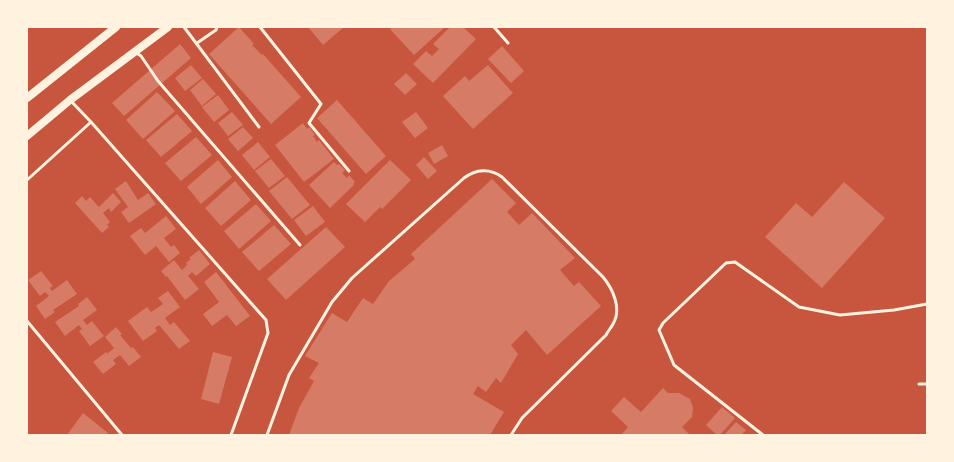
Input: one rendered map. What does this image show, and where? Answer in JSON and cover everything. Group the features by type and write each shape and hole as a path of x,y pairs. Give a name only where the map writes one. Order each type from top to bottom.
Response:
{"main road":[{"path":"27,98 116,27"},
{"path":"27,136 70,100 168,27"}],"lane":[{"path":"184,27 259,127"},
{"path":"197,43 216,30 217,27"},
{"path":"260,27 321,104 309,123 349,171"},
{"path":"494,27 508,43"},
{"path":"135,52 141,56 163,87 300,246"},
{"path":"70,100 266,320 268,333 231,435"},
{"path":"27,180 91,122"},
{"path":"267,435 289,375 340,291 352,278 464,178 471,173 480,171 490,171 497,174 519,194 603,277 610,285 616,304 615,320 606,334 522,418 511,435"},
{"path":"763,435 674,365 659,330 663,323 726,263 735,262 799,307 840,315 894,310 927,304"},
{"path":"27,321 122,435"},
{"path":"919,384 927,384"}],"building":[{"path":"239,27 254,44 252,45 262,55 263,54 301,97 271,124 209,54"},
{"path":"308,27 344,27 323,45"},
{"path":"392,27 445,27 414,55 390,29"},
{"path":"450,27 463,27 476,39 433,83 413,64 426,51 432,56 439,49 433,44"},
{"path":"180,44 191,58 124,116 112,103"},
{"path":"502,46 524,71 511,83 488,59"},
{"path":"191,65 202,78 185,91 175,78"},
{"path":"488,65 513,93 473,129 443,96 465,76 469,81"},
{"path":"406,73 417,84 405,95 394,84"},
{"path":"203,79 216,94 202,106 190,90"},
{"path":"157,92 175,111 143,139 126,120"},
{"path":"218,95 229,110 214,122 202,107"},
{"path":"337,100 386,156 366,174 317,118"},
{"path":"232,112 243,125 228,136 218,123"},
{"path":"416,112 428,128 415,138 402,122"},
{"path":"177,114 192,131 161,157 146,140"},
{"path":"303,123 307,129 309,127 315,135 313,136 317,142 319,140 334,159 304,182 275,145"},
{"path":"243,127 253,138 238,151 228,139"},
{"path":"196,137 212,155 181,181 165,163"},
{"path":"258,142 270,157 254,170 242,155"},
{"path":"442,145 448,156 434,164 428,153"},
{"path":"424,157 437,171 428,179 416,165"},
{"path":"271,159 285,176 269,188 255,171"},
{"path":"218,160 232,177 201,204 187,187"},
{"path":"390,160 411,180 382,209 380,207 365,222 346,204"},
{"path":"334,162 337,165 339,164 345,170 342,173 347,178 349,175 355,182 353,184 354,185 330,208 309,185"},
{"path":"287,177 310,205 292,219 269,191"},
{"path":"492,179 516,203 507,212 519,225 532,213 575,258 560,270 574,286 579,282 601,306 547,355 526,330 511,345 518,354 501,383 496,378 486,392 478,386 473,394 504,412 490,435 289,435 299,408 314,381 309,378 319,363 305,356 332,313 347,322 363,298 373,304 389,281 415,259 411,254"},
{"path":"126,181 138,200 148,193 156,204 129,223 121,212 128,207 115,189"},
{"path":"235,181 251,200 221,226 205,208"},
{"path":"844,182 885,218 822,288 765,237 796,203 812,217"},
{"path":"113,193 121,202 111,212 109,208 103,213 110,222 107,225 109,227 102,233 75,203 82,196 86,201 90,197 99,207"},
{"path":"256,204 271,221 239,249 224,231"},
{"path":"313,206 325,222 306,236 294,220"},
{"path":"166,216 176,229 164,238 171,247 174,245 180,253 169,262 156,246 145,255 130,236 141,228 145,233"},
{"path":"274,225 291,244 259,271 242,252"},
{"path":"326,227 345,247 286,300 267,279"},
{"path":"199,250 210,264 196,276 192,272 188,276 199,289 185,300 167,276 166,277 161,271 174,260 182,270 187,265 186,263 191,259 189,258"},
{"path":"41,271 53,286 50,288 52,291 67,280 77,294 53,310 55,312 45,319 36,306 49,296 45,292 40,296 28,280"},
{"path":"216,272 250,316 236,326 227,315 212,326 203,314 219,302 204,282"},
{"path":"168,291 180,307 165,318 170,325 174,322 190,341 179,349 159,325 155,328 157,331 143,341 128,321 147,307 151,312 163,304 158,298"},
{"path":"87,297 97,310 83,320 87,325 92,321 104,336 90,346 79,331 82,329 79,325 65,336 55,322 79,306 78,304"},
{"path":"116,327 122,334 120,335 141,357 129,366 120,355 113,360 116,364 103,374 93,362 114,348 105,337"},
{"path":"213,352 232,357 219,404 201,399"},
{"path":"663,388 668,393 679,393 690,399 693,408 692,417 682,427 690,435 621,435 628,427 611,411 624,397 641,412"},
{"path":"722,407 735,418 720,435 717,435 706,425"},
{"path":"83,413 108,433 107,435 67,435"},
{"path":"736,422 746,430 741,435 724,435"}]}
